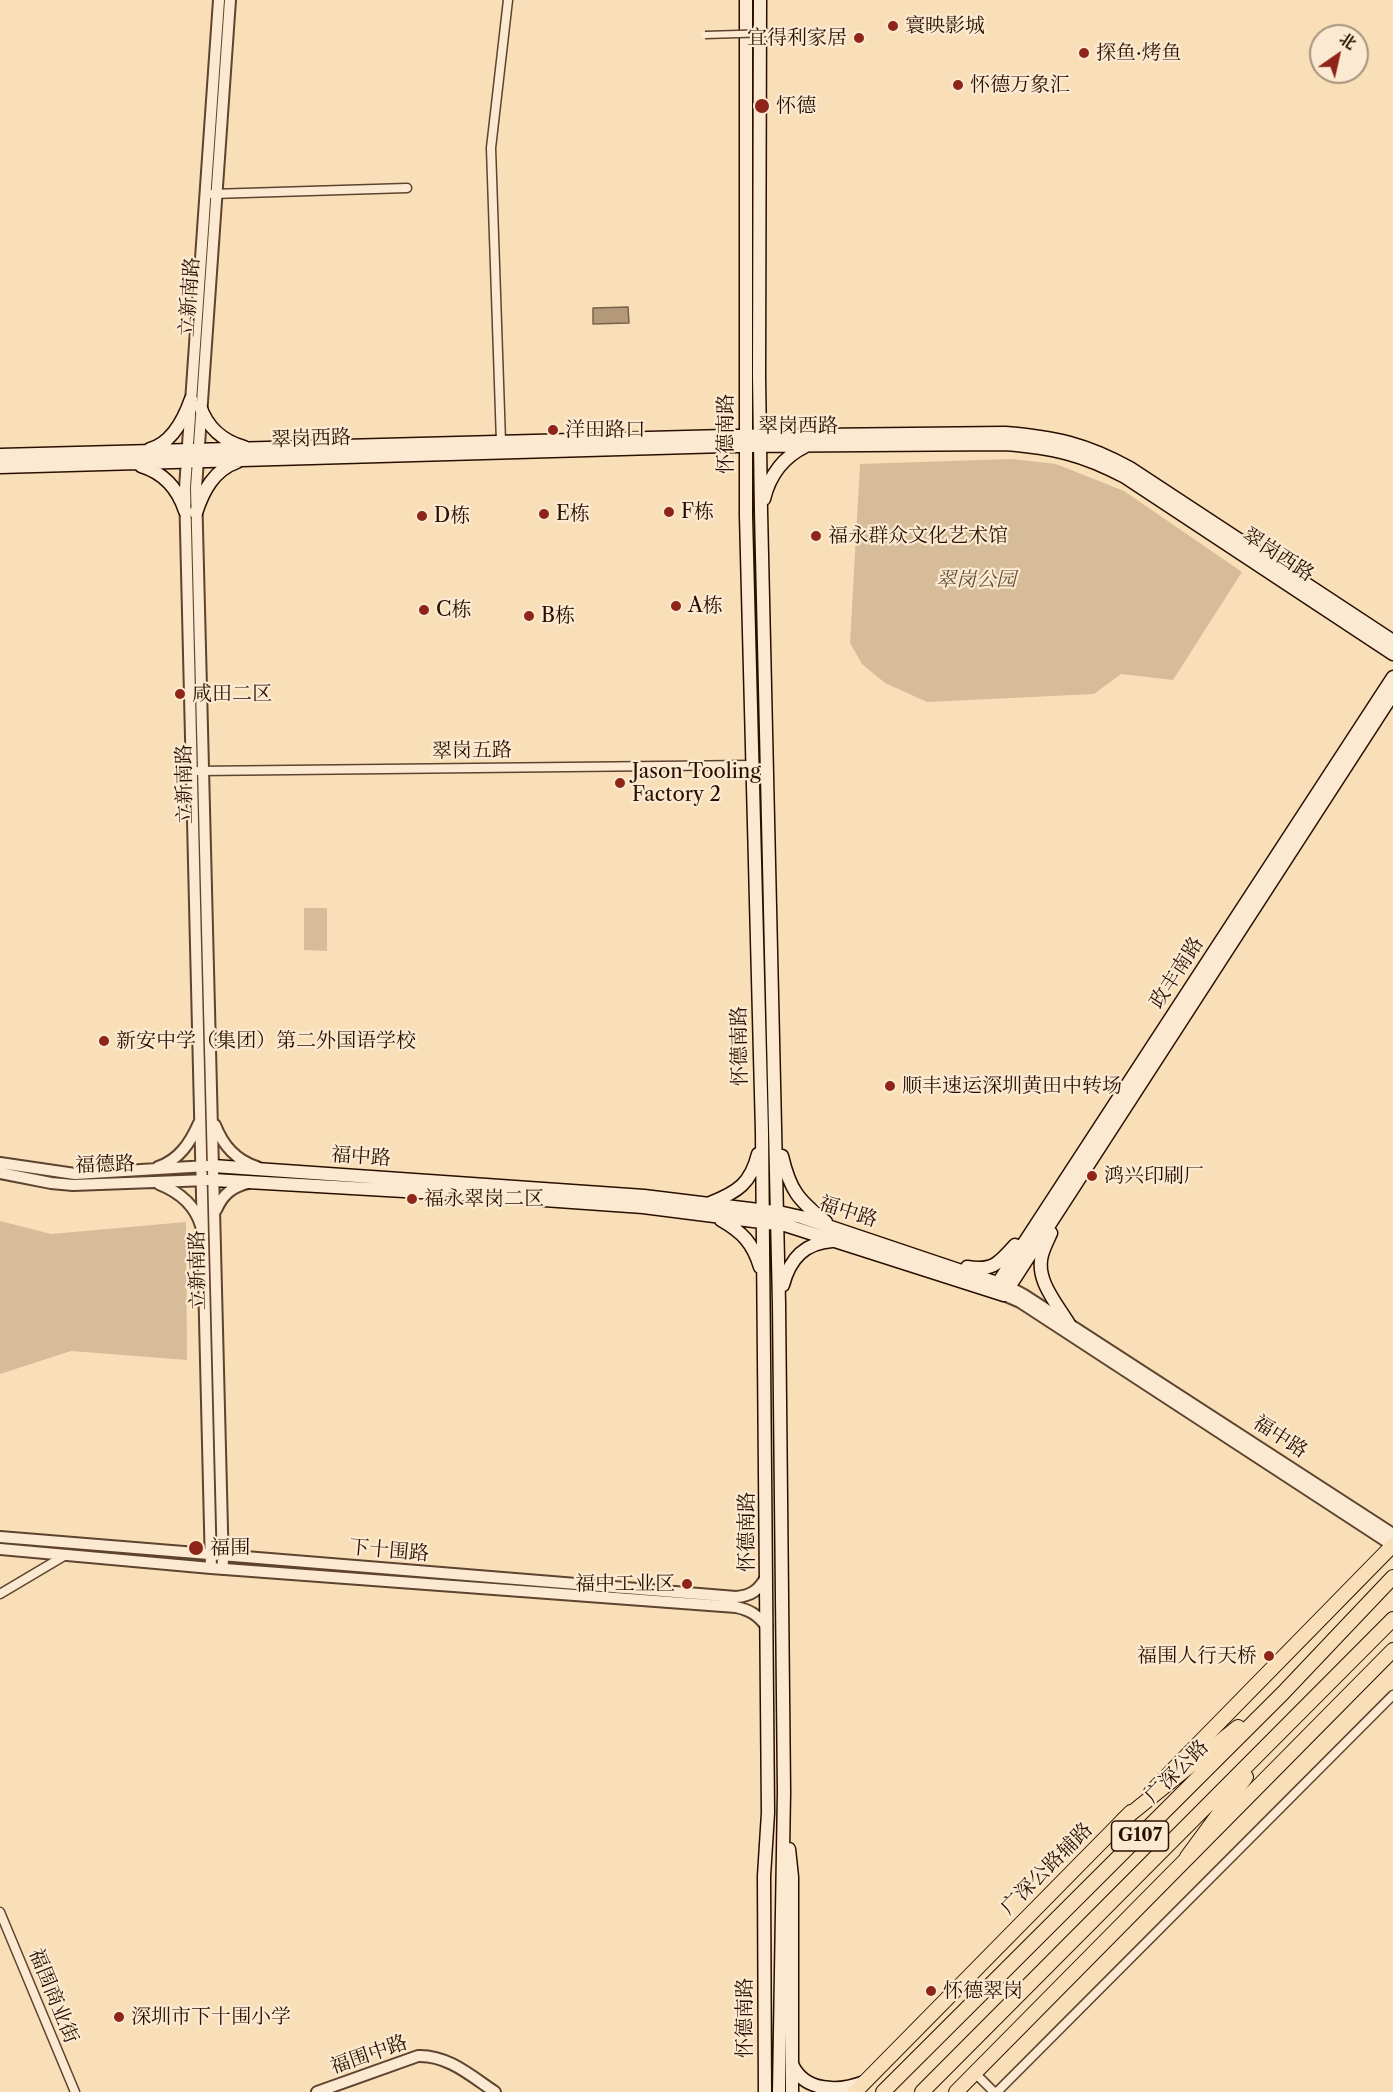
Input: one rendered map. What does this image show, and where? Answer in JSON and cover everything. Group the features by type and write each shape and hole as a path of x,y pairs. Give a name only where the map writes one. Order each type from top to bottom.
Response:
{"main road":[{"name":"怀德南路","path":"746,0 745,441 764,1290 768,1813 764,1876 765,2092"},
{"name":"怀德南路","path":"760,0 760,441 777,1137 784,1792 779,2092"},
{"path":"140,452 154,448 172,434 186,412 196,403 218,434 238,446 250,449"},
{"name":"翠岗西路","path":"0,467 134,463 250,449 501,442 760,441 1005,433 1043,436 1100,452 1130,468 1393,640"},
{"name":"翠岗西路","path":"0,455 140,452 240,460 745,441"},
{"name":"翠岗西路","path":"760,441 807,446 1005,444 1042,447 1072,453 1097,462 1134,483 1393,654"},
{"path":"761,512 765,493 779,465 793,452 807,446"},
{"path":"134,463 152,470 167,480 191,512 214,477 229,465 240,460"},
{"name":"政丰南路","path":"1001,1289 1079,1158 1393,677"},
{"name":"政丰南路","path":"1001,1289 1065,1201 1393,694"},
{"path":"708,1204 731,1193 748,1179 755,1164 762,1132"},
{"path":"777,1137 792,1189 835,1234 805,1248 798,1254 787,1270 779,1304"},
{"path":"944,1264 991,1268 999,1263 1016,1244 1062,1171 1079,1158"},
{"name":"福中路","path":"207,1166 644,1196 708,1204 778,1218 944,1264 1001,1289"},
{"name":"福中路","path":"208,1180 623,1205 715,1216 763,1216"},
{"path":"1065,1201 1041,1256 1041,1270 1043,1279 1069,1324"},
{"path":"715,1216 742,1233 753,1247 760,1267 764,1290"},
{"name":"福中路","path":"835,1234 1001,1289"},
{"name":"广深公路辅路","path":"855,2092 1393,1545"},
{"name":"广深公路","path":"883,2092 1283,1693 1393,1577"},
{"name":"G107","path":"922,2092 1393,1619"},
{"path":"956,2092 1187,1857 1316,1731 1393,1650"},
{"path":"1123,1820 1283,1693"},
{"path":"1187,1857 1274,1740"},
{"name":"怀德南路","path":"784,1792 792,1877 792,2092"},
{"path":"792,2064 799,2077 817,2089 843,2090 865,2082"}],"street":[{"name":"立新南路","path":"211,194 219,0"},
{"name":"立新南路","path":"223,1569 214,1219 207,1166 191,512 192,456 211,194 230,0"},
{"path":"501,442 491,148 508,0"},
{"path":"705,35 805,32"},
{"path":"211,194 407,188"},
{"name":"翠岗五路","path":"197,771 753,765"},
{"path":"206,1104 223,1143 237,1158 254,1166 275,1170"},
{"path":"143,1170 162,1165 179,1156 191,1141 206,1104"},
{"name":"福德路","path":"0,1163 75,1174 207,1166"},
{"name":"福德路","path":"0,1173 42,1182 73,1185 208,1180"},
{"name":"立新南路","path":"208,1180 204,1237 211,1568"},
{"path":"150,1181 173,1190 184,1198 199,1220 204,1237"},
{"path":"214,1219 216,1208 229,1190 250,1182"},
{"name":"福中路","path":"1001,1289 1024,1295 1393,1534"},
{"name":"福中路","path":"1001,1289 1393,1545"},
{"name":"下十围路","path":"0,1537 736,1597 754,1592 766,1577"},
{"name":"下十围路","path":"0,1550 736,1607 761,1618 767,1627"},
{"path":"0,1593 64,1556"},
{"path":"975,2073 995,2092 1393,1695"},
{"name":"福围商业街","path":"0,1912 75,2092"},
{"name":"福围中路","path":"317,2092 418,2056 429,2056 452,2064 495,2092"}],"green space":[{"name":"翠岗公园","path":"1012,459 1056,464 1124,491 1242,572 1173,680 1121,674 1094,694 927,702 885,683 862,664 850,643 860,464"},
{"path":"304,908 327,908 327,951 304,950"},
{"path":"0,1221 51,1234 186,1222 187,1360 71,1351 0,1374"}],"shaded area":[{"path":"628,307 629,323 593,324 593,308"}],"place":[{"name":"寰映影城","path":"893,26"},
{"name":"宜得利家居","path":"859,38"},
{"name":"探鱼·烤鱼","path":"1084,53"},
{"name":"怀德万象汇","path":"958,85"},
{"name":"怀德","path":"762,106"},
{"name":"洋田路口","path":"553,430"},
{"name":"F栋","path":"669,512"},
{"name":"E栋","path":"544,514"},
{"name":"D栋","path":"422,516"},
{"name":"福永群众文化艺术馆","path":"816,536"},
{"name":"A栋","path":"676,606"},
{"name":"C栋","path":"424,610"},
{"name":"B栋","path":"529,616"},
{"name":"咸田二区","path":"180,694"},
{"name":"Jason Tooling Factory 2","path":"620,783"},
{"name":"新安中学（集团）第二外国语学校","path":"104,1041"},
{"name":"顺丰速运深圳黄田中转场","path":"890,1086"},
{"name":"鸿兴印刷厂","path":"1092,1176"},
{"name":"福永翠岗二区","path":"412,1199"},
{"name":"福围","path":"196,1548"},
{"name":"福中工业区","path":"687,1584"},
{"name":"福围人行天桥","path":"1269,1656"},
{"name":"怀德翠岗","path":"931,1991"},
{"name":"深圳市下十围小学","path":"119,2017"}]}
